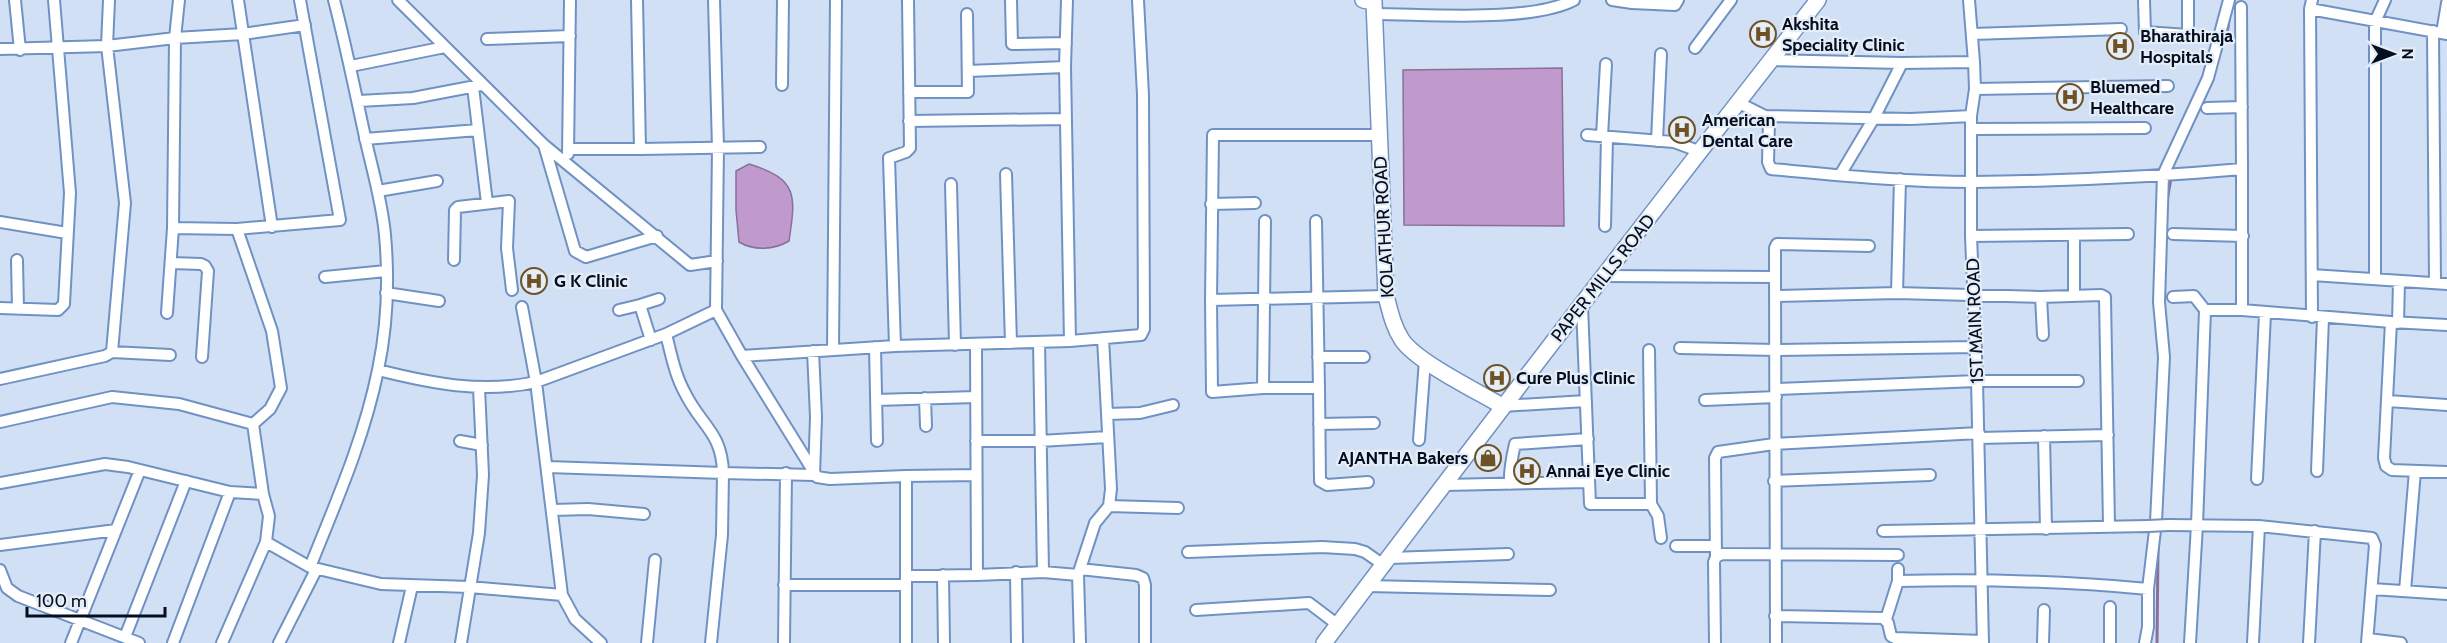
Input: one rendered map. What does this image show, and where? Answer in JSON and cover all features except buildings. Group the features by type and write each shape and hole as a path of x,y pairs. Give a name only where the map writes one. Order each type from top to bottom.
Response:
{"main road":[{"name":"PAPER MILLS ROAD","path":"1324,643 1502,406 1818,0"},
{"name":"KOLATHUR ROAD","path":"1372,4 1386,296 1394,326 1403,342 1425,360 1502,406"}],"street":[{"path":"15,0 20,50"},
{"path":"0,308 58,310 62,308 70,193 56,49 54,0"},
{"path":"109,0 107,46 125,203 112,352"},
{"path":"167,313 173,228 175,38 178,0"},
{"path":"238,0 272,227"},
{"path":"173,228 237,229 340,220 300,0"},
{"path":"279,643 313,568 359,446 378,370 386,293 385,234 378,191 334,0"},
{"path":"398,0 445,46 477,86 568,166 690,265 717,261"},
{"path":"568,166 570,0"},
{"path":"637,0 640,149"},
{"path":"714,0 718,148 716,310 814,475"},
{"path":"782,85 783,0"},
{"path":"833,350 836,0"},
{"path":"896,346 890,158 910,148 908,0"},
{"path":"1011,0 1012,44 1066,43"},
{"path":"1066,0 1070,341"},
{"path":"742,356 896,346 1070,341 1142,335 1144,329 1143,95 1138,0"},
{"path":"1531,0 1532,12"},
{"path":"1372,4 1489,15 1532,12 1574,0"},
{"path":"1612,0 1675,5 1678,0"},
{"path":"1695,48 1731,0"},
{"name":"1ST MAIN ROAD","path":"1969,0 1975,89 1971,116 1971,236 1983,642"},
{"path":"2144,0 2145,32 2188,34 2188,0"},
{"path":"2145,643 2148,627 2148,589 2156,522 2164,357 2159,302 2165,236 2163,210 2174,151 2208,78 2229,0"},
{"path":"2375,279 2375,22 2385,0"},
{"path":"2435,283 2441,32 2447,3"},
{"path":"2317,471 2317,317 2312,275 2311,5 2375,22 2441,32"},
{"path":"2241,7 2242,310"},
{"path":"909,92 968,92 967,14"},
{"path":"0,50 107,46 175,38 243,34 305,25"},
{"path":"1972,34 2121,29"},
{"path":"487,39 570,36"},
{"path":"351,66 445,46"},
{"path":"1657,141 1661,54"},
{"path":"1771,60 1974,62"},
{"path":"1840,175 1874,118 1902,63"},
{"path":"1605,226 1606,64"},
{"path":"968,70 1065,67"},
{"path":"359,101 413,98 477,86"},
{"path":"477,86 477,130 487,203"},
{"path":"1975,89 2168,86"},
{"path":"1738,104 1765,116 1874,118 1971,116"},
{"path":"2207,108 2242,107"},
{"path":"1765,116 1769,121 1768,162 1771,169 1971,182 2169,175 2242,169"},
{"path":"909,121 1066,119"},
{"path":"1971,129 2145,128"},
{"path":"365,139 477,130"},
{"path":"1319,388 1263,388 1212,392 1213,135 1380,135"},
{"path":"1587,135 1687,145 1701,152"},
{"path":"544,145 575,250 586,257 657,236"},
{"path":"568,149 760,147"},
{"path":"1006,174 1011,343"},
{"path":"1897,293 1900,179"},
{"path":"378,191 437,181"},
{"path":"951,184 955,345"},
{"path":"454,260 455,210 458,207 509,201 507,248 512,290"},
{"path":"1211,204 1255,203"},
{"path":"1263,388 1265,221"},
{"path":"1316,221 1320,481 1327,484 1368,482"},
{"path":"0,222 67,233"},
{"path":"237,229 272,331 280,388 270,409 253,424"},
{"path":"1971,236 2128,234"},
{"path":"2074,235 2074,295"},
{"path":"2165,236 2243,236"},
{"path":"1776,643 1775,248 1777,244 1869,246"},
{"path":"17,260 18,309"},
{"path":"171,262 201,264 208,271 202,357"},
{"path":"325,277 386,271"},
{"path":"2312,275 2447,284"},
{"path":"1605,276 1775,277"},
{"path":"2399,281 2388,401 2384,458 2386,466 2392,470 2447,472"},
{"path":"386,293 439,301"},
{"path":"1775,296 1897,293 2041,297 2101,295 2106,301 2109,526"},
{"path":"1211,300 1386,296"},
{"path":"2041,297 2043,335"},
{"path":"2173,297 2194,297 2205,310 2190,643"},
{"path":"619,310 659,299"},
{"path":"640,305 651,340"},
{"path":"1582,306 1590,504 1651,504"},
{"path":"522,307 548,467 562,595 575,619 601,643"},
{"path":"378,370 424,381 479,388 515,386 536,382 651,340 716,310"},
{"path":"2205,310 2242,310 2265,314 2447,325"},
{"path":"2257,478 2265,314"},
{"path":"666,334 678,379 721,449 722,535 711,643"},
{"path":"1080,643 1079,572 1095,523 1109,506 1111,466 1103,338"},
{"path":"1039,342 1043,572"},
{"path":"976,344 976,575"},
{"path":"875,347 877,441"},
{"path":"1680,348 1776,350 1976,347"},
{"path":"1648,350 1651,504 1658,516 1661,538"},
{"path":"813,351 816,417 814,475"},
{"path":"0,379 105,356 112,352 170,355"},
{"path":"1318,357 1364,357"},
{"path":"1419,440 1425,360"},
{"path":"1705,400 1777,393 1977,381 2078,381"},
{"path":"461,643 479,533 483,475 479,388"},
{"path":"876,400 976,397"},
{"path":"0,422 112,398 178,404 253,424"},
{"path":"926,399 926,426"},
{"path":"1502,406 1586,401"},
{"path":"2388,401 2447,405"},
{"path":"1107,414 1140,413 1173,405"},
{"path":"1319,424 1374,423"},
{"path":"222,643 266,542 269,516 263,494 253,424"},
{"path":"1715,643 1715,458 1718,452 1774,444 1978,436 2108,435"},
{"path":"2044,436 2046,529"},
{"path":"976,441 1040,441 1108,437"},
{"path":"1510,484 1509,472 1513,463 1515,444 1588,439"},
{"path":"460,441 482,445"},
{"path":"0,483 105,464 230,492 263,494"},
{"path":"548,467 786,473 814,475 825,479 976,475"},
{"path":"71,643 140,470"},
{"path":"2405,591 2415,471"},
{"path":"784,643 786,473"},
{"path":"1774,481 1930,475"},
{"path":"906,476 906,643"},
{"path":"125,637 186,481"},
{"path":"1443,485 1589,482"},
{"path":"173,643 230,492"},
{"path":"1109,506 1178,508"},
{"path":"553,510 644,514"},
{"path":"1883,531 2197,525 2259,526 2372,538 2376,545 2367,641 2401,643"},
{"path":"2253,643 2259,526"},
{"path":"0,545 116,530"},
{"path":"2309,643 2315,531"},
{"path":"266,542 313,568 381,584 469,587 562,595"},
{"path":"1676,546 1716,551 1722,554 1898,555"},
{"path":"1188,552 1322,547 1355,549 1387,562 1508,554"},
{"path":"647,643 655,560"},
{"path":"1898,569 1898,581 1886,620 1889,634 1895,638 1983,642"},
{"path":"0,570 7,588 18,596 139,643"},
{"path":"1016,572 1017,643"},
{"path":"784,585 906,580 943,575 1016,572 1136,574 1143,578 1145,585 1144,643"},
{"path":"943,575 944,643"},
{"path":"1898,581 1981,579 2058,581 2148,589"},
{"path":"399,643 412,586"},
{"path":"1367,586 1551,590"},
{"path":"2372,589 2447,594"},
{"path":"1196,610 1309,603 1338,625"},
{"path":"2110,607 2110,643"},
{"path":"2043,610 2043,643"},
{"path":"1775,616 1886,620"}],"shaded area":[{"path":"1562,68 1564,226 1404,225 1403,70"},
{"path":"749,164 777,176 790,191 793,212 789,241 783,244 771,248 757,248 739,242 736,171"}],"waterway":[{"path":"2220,49 2227,35 2229,19"},
{"path":"2167,201 2171,178"},
{"path":"2157,643 2158,549"}],"place":[{"name":"Akshita Speciality Clinic","path":"1763,34"},
{"name":"Bharathiraja Hospitals","path":"2120,46"},
{"name":"Bluemed Healthcare","path":"2070,97"},
{"name":"American Dental Care","path":"1682,130"},
{"name":"G K Clinic","path":"534,281"},
{"name":"Cure Plus Clinic","path":"1497,378"},
{"name":"AJANTHA Bakers","path":"1488,458"},
{"name":"Annai Eye Clinic","path":"1527,471"}]}
